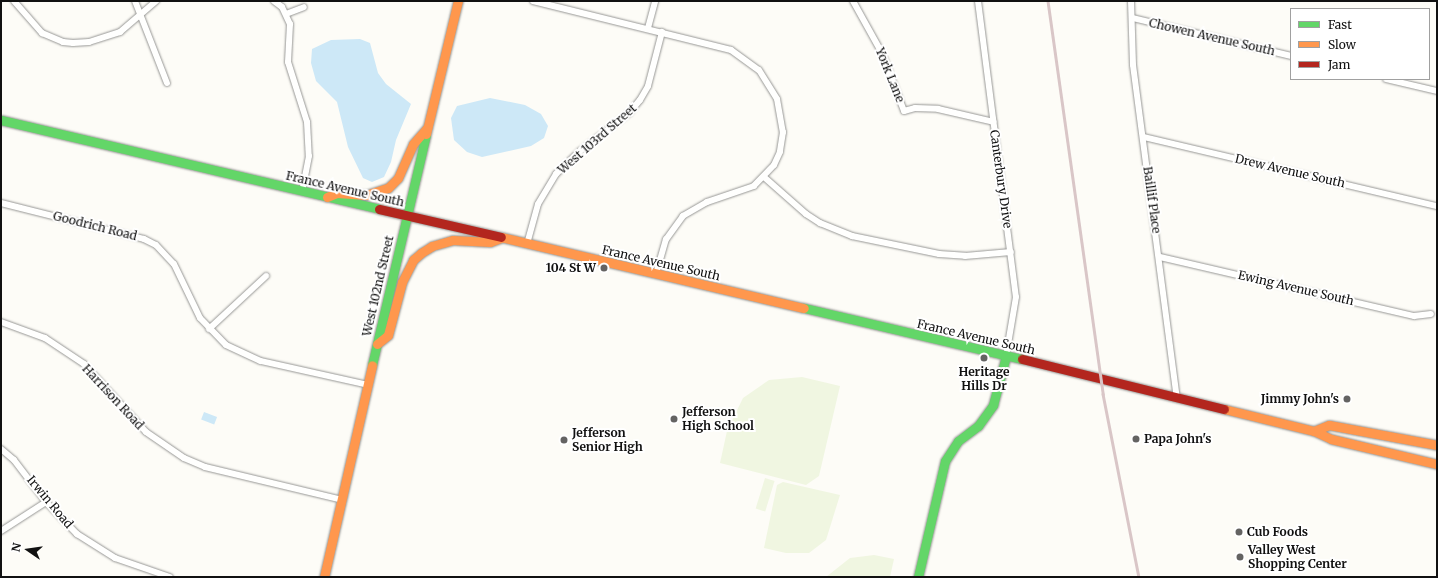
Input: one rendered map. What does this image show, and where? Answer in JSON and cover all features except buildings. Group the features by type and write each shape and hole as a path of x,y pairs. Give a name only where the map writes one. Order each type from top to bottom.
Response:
{"main road":[{"name":"West 102nd Street","path":"324,577 406,216 458,1"},
{"name":"France Avenue South","path":"1,120 1006,356 1314,431 1330,439 1437,464"},
{"path":"327,197 337,193 366,195 388,188 398,178 413,144 428,127"},
{"path":"377,344 385,338 390,331 402,282 413,260 421,253 432,246 453,240 490,242 501,238"},
{"path":"918,577 945,460 958,441 978,426 993,405 1006,356"},
{"name":"France Avenue South","path":"1314,431 1329,425 1436,444"}],"street":[{"path":"14,1 42,33 68,42 89,42 105,38 134,22 156,1"},
{"path":"135,1 167,83"},
{"path":"274,1 286,14 290,24 288,62 303,105 309,139 309,156 302,191"},
{"path":"532,1 716,44 749,61 769,84 777,99 783,132 780,152 764,178 754,186 707,202 683,216 666,239 656,274"},
{"path":"648,28 655,1"},
{"name":"York Lane","path":"853,1 882,53 904,111 915,108 938,109 994,122"},
{"name":"Canterbury Drive","path":"978,1 1016,297 1006,356"},
{"name":"Baillif Place","path":"1131,1 1133,18 1133,65 1160,257 1177,398"},
{"path":"286,14 304,7"},
{"name":"Chowen Avenue South","path":"1133,18 1290,56"},
{"name":"West 103rd Street","path":"527,244 538,204 556,174 580,151 629,113 640,100 648,86 662,32"},
{"path":"1390,80 1437,91"},
{"name":"Drew Avenue South","path":"1144,137 1437,206"},
{"path":"764,178 806,214 836,230 852,236 939,254 965,256 1011,252"},
{"name":"Goodrich Road","path":"1,203 132,234 156,245 174,264 200,318 226,345 242,354 368,385"},
{"name":"Ewing Avenue South","path":"1160,257 1414,316 1432,314"},
{"path":"209,329 266,276"},
{"name":"Harrison Road","path":"1,322 46,338 78,359 100,380 146,432 184,458 213,469 342,500"},
{"name":"Irwin Road","path":"1,449 25,473 46,502 77,534 95,547 135,567 170,577"},
{"path":"1,531 46,502"}],"green space":[{"path":"802,377 840,386 819,476 806,485 720,463 727,431 743,398 769,380"},
{"path":"765,478 775,481 765,512 756,509"},
{"path":"783,482 840,495 826,540 809,553 786,553 764,548 777,485"},
{"path":"874,555 894,559 890,577 826,577 850,558"}],"water":[{"path":"360,39 370,43 378,73 386,84 411,104 396,140 391,162 384,177 372,182 363,178 348,147 337,102 316,81 311,63 312,49 331,40"},
{"path":"490,98 525,105 541,114 548,126 544,138 531,146 482,157 467,152 454,140 451,118 457,106"},
{"path":"204,412 217,417 214,424 201,419"}],"railway":[{"path":"1048,1 1103,394 1139,577"}],"traffic: fast":[{"path":"1,120 379,209"},
{"path":"372,365 426,134"},
{"path":"804,308 1022,359"},
{"path":"918,577 945,461 958,441 978,426 993,405 1006,356"}],"traffic: slow":[{"path":"426,134 458,1"},
{"path":"327,197 337,193 366,195 388,188 398,178 413,144 427,128"},
{"path":"501,237 804,308"},
{"path":"377,344 388,335 402,282 413,260 421,253 432,246 453,240 490,242 501,238"},
{"path":"324,577 372,365"},
{"path":"1224,409 1314,431 1331,439 1437,464"},
{"path":"1314,431 1329,425 1437,445"}],"traffic: jam":[{"path":"379,209 501,237"},
{"path":"1022,359 1224,409"}],"place":[{"name":"104 St W","path":"604,268"},
{"name":"Heritage Hills Dr","path":"984,358"},
{"name":"Jimmy John's","path":"1347,399"},
{"name":"Jefferson High School","path":"674,419"},
{"name":"Papa John's","path":"1136,439"},
{"name":"Jefferson Senior High","path":"564,440"},
{"name":"Cub Foods","path":"1239,532"},
{"name":"Valley West Shopping Center","path":"1240,557"}]}
